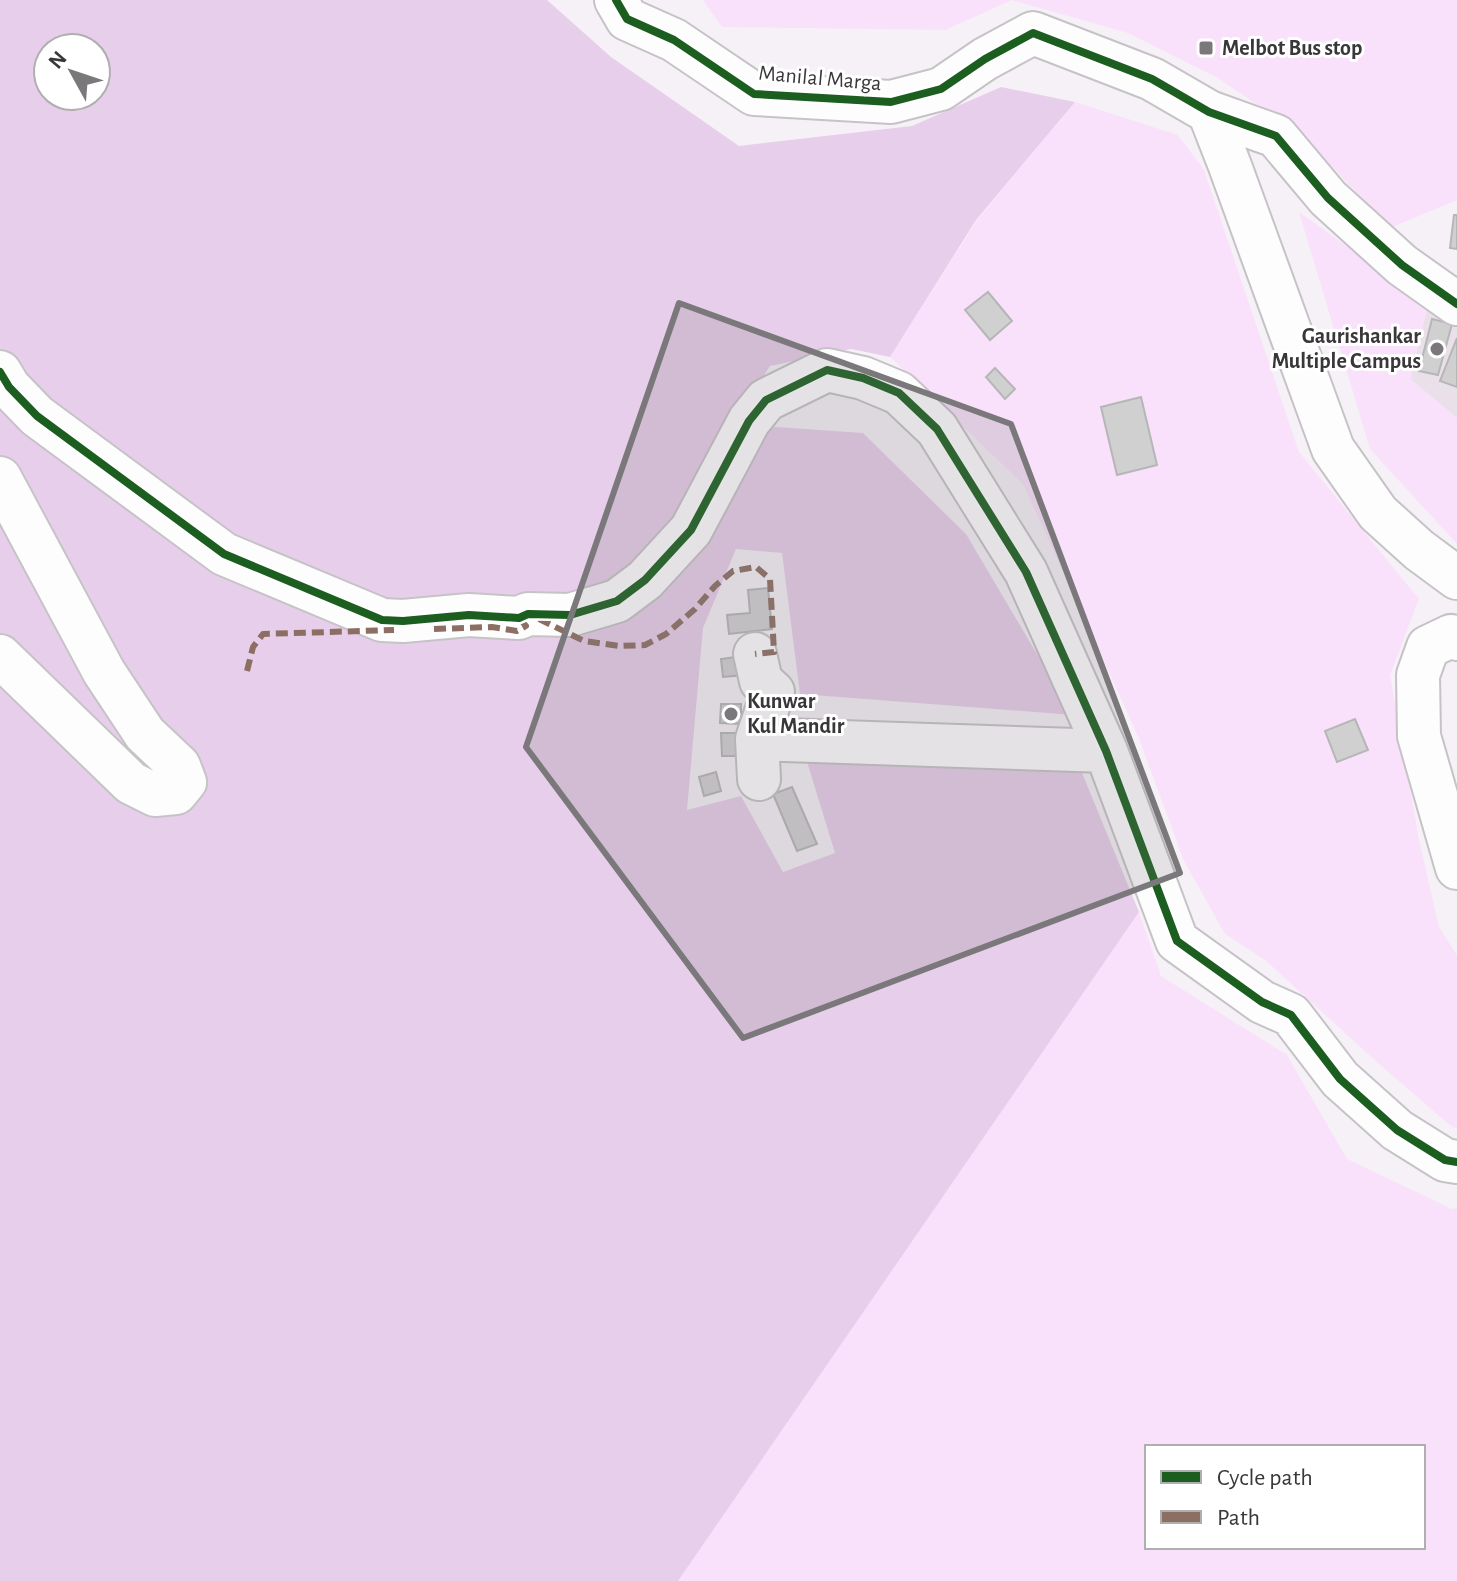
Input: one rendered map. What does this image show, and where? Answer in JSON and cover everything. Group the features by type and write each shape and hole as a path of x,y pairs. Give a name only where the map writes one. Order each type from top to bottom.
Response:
{"street":[{"name":"Manilal Marga","path":"616,0 627,19 674,40 754,94 891,102 941,89 985,59 1033,33 1152,79 1209,112"},
{"path":"1209,112 1276,136 1328,198 1402,265 1457,304"},
{"path":"1209,112 1333,449 1378,513 1419,550 1457,578"},
{"path":"0,372 9,387 37,416 224,554 382,620 403,621 469,615 519,618 528,614 570,615 617,601 645,580 691,530 749,421 766,400 827,370 863,378 899,393 937,429 1026,572 1106,751 1177,941 1262,1002 1291,1015 1340,1079 1397,1130 1445,1160 1457,1162"},
{"path":"0,478 104,672 145,734 179,766 185,782 176,793 155,795 131,783 0,656"},
{"path":"1457,639 1451,636 1428,647 1418,675 1419,736 1457,868"},
{"path":"755,654 761,681 773,692 758,759 1106,751"}],"highlighted area":[{"path":"679,303 1011,424 1180,873 743,1038 526,747"}],"shaded area":[{"path":"0,0 547,0 611,57 739,146 912,126 1001,87 1075,102 976,220 890,357 851,349 770,366 733,424 863,433 966,534 1073,715 800,694 782,553 736,549 703,628 687,810 741,796 783,872 835,853 804,752 1078,763 1139,912 678,1581 0,1581"},
{"path":"703,0 1012,0 945,30 722,27"},
{"path":"1012,0 1457,0 1457,200 1390,228 1304,137 1218,78 1128,33"},
{"path":"1075,102 1178,135 1204,170 1299,452 1419,599 1390,675 1419,840 1439,927 1457,955 1457,1128 1452,1127 1378,1063 1265,960 1225,934 1184,861 1138,736 1023,484 890,357 977,220"},
{"path":"1299,212 1428,304 1410,379 1457,418 1457,544 1370,449"},
{"name":"Gaurishankar Multiple Campus","path":"1428,304 1457,320 1457,418 1410,379"},
{"path":"1139,912 1161,976 1287,1055 1347,1159 1452,1209 1457,1208 1457,1581 678,1581"}],"building":[{"path":"1454,215 1457,215 1457,249 1450,248"},
{"path":"988,292 1012,321 990,340 965,310"},
{"path":"1432,319 1452,324 1438,375 1419,371"},
{"path":"1457,338 1457,387 1440,381"},
{"path":"995,368 1015,389 1005,399 986,377"},
{"path":"1141,397 1157,465 1117,475 1101,407"},
{"path":"768,588 772,629 729,634 727,615 750,613 748,590"},
{"path":"743,656 745,675 723,677 721,659"},
{"name":"Kunwar Kul Mandir","path":"721,704 741,704 741,724 720,723"},
{"path":"1355,719 1368,750 1337,762 1325,731"},
{"path":"721,733 737,733 737,756 722,756"},
{"path":"716,772 721,791 704,796 699,777"},
{"path":"792,787 817,844 797,851 773,794"}],"marked path":[{"path":"539,619 584,641 620,646 645,645 666,634 733,571 756,567 770,579 774,652 755,654"},
{"path":"434,629 492,627 517,631 526,626 519,618"},
{"path":"247,671 253,647 263,634 394,630"}],"cycle path":[{"path":"616,0 627,19 674,40 754,94 891,102 941,89 985,59 1033,33 1152,79 1209,112 1276,136 1328,198 1402,265 1457,304"},
{"path":"0,372 9,387 37,416 224,554 382,620 403,621 469,615 519,618 528,614 570,615 617,601 645,580 691,530 749,421 766,400 827,370 863,378 899,393 937,429 1026,572 1106,751 1177,941 1262,1002 1291,1015 1340,1079 1397,1130 1445,1160 1457,1162"}],"place":[{"name":"Melbot Bus stop","path":"1206,48"},
{"name":"Gaurishankar Multiple Campus","path":"1437,349"},
{"name":"Kunwar Kul Mandir","path":"731,714"}]}
